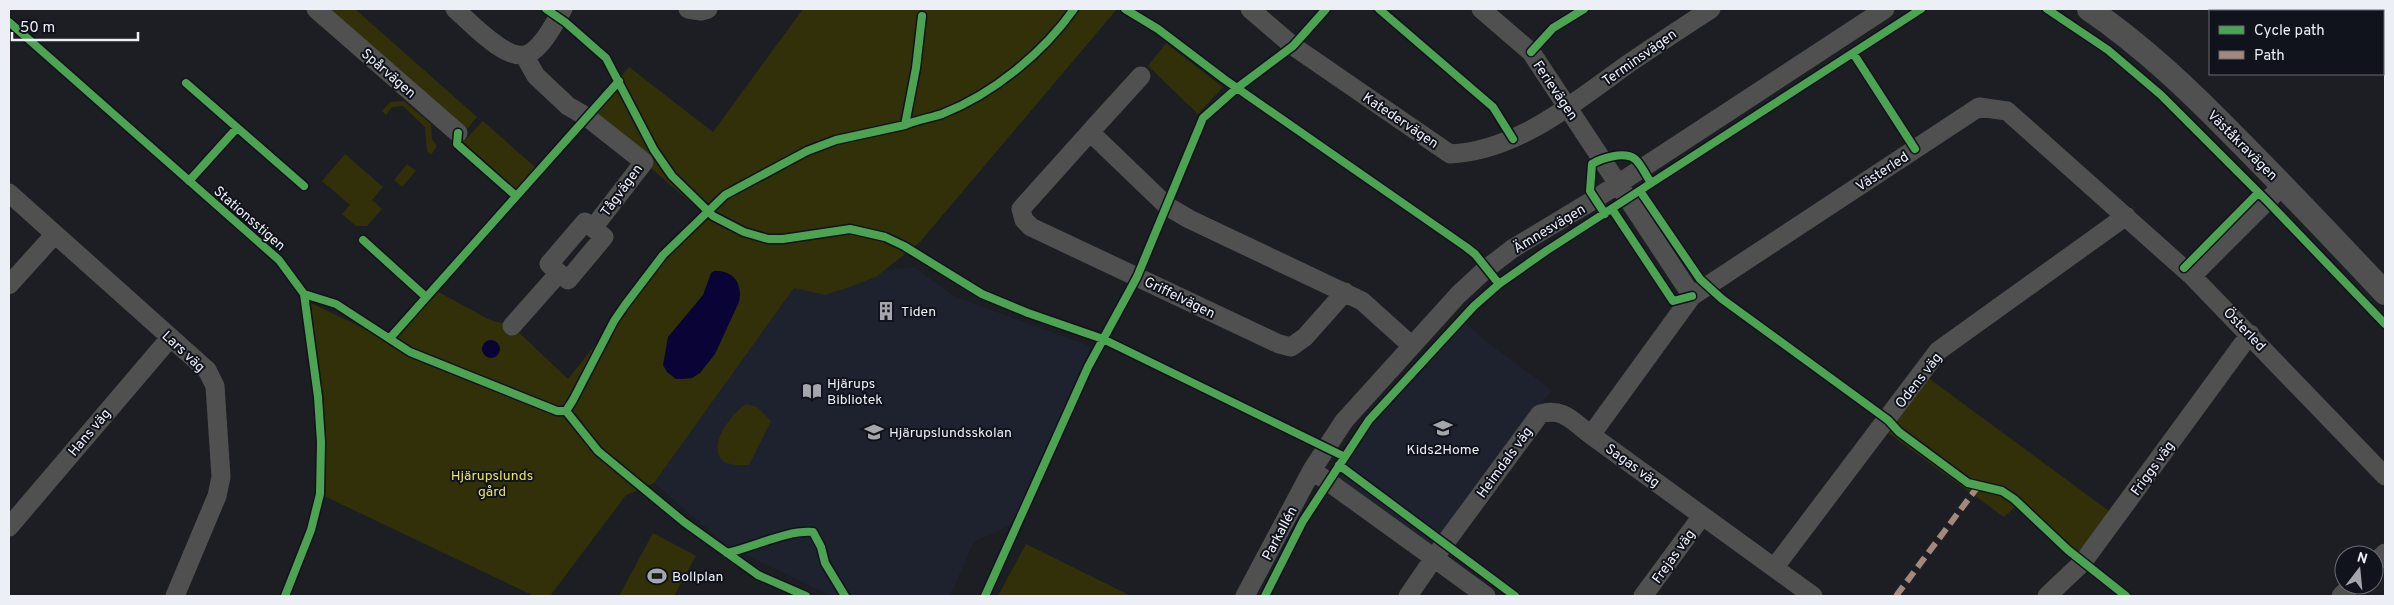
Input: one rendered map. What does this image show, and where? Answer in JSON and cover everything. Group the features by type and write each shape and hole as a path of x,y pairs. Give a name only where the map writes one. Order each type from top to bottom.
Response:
{"street":[{"path":"455,9 497,46 512,54 531,51 564,9"},
{"path":"688,9 701,11 708,9"},
{"name":"Katedervägen","path":"1250,9 1293,46 1450,154 1464,153 1512,139 1567,107"},
{"name":"Ferievägen","path":"1481,9 1531,52 1618,184"},
{"name":"Terminsvägen","path":"1567,107 1658,43 1711,9"},
{"name":"Ämnesvägen","path":"1312,470 1344,421 1412,346 1486,269 1512,249 1618,184 1885,9"},
{"name":"Väståkravägen","path":"2089,9 2138,45 2172,75 2283,185 2385,293"},
{"name":"Spårvägen","path":"320,10 458,133"},
{"name":"Tågvägen","path":"512,326 559,273 568,280 604,237 593,228 644,162 587,117 568,106 536,76 531,51"},
{"name":"Griffelvägen","path":"1141,76 1021,210 1024,220 1031,227 1279,344 1291,347 1305,337 1345,292"},
{"name":"Västerled","path":"1692,296 1979,107 2007,111 2192,276"},
{"path":"1090,132 1167,206 1256,252 1362,301 1412,346"},
{"path":"1618,184 1692,296"},
{"path":"2192,276 2283,185"},
{"name":"Lars väg","path":"9,193 206,370 215,386 221,477 217,496 174,596"},
{"name":"Odens väg","path":"1774,568 1938,351 2126,216"},
{"path":"9,286 55,234"},
{"name":"Österled","path":"2192,276 2385,476"},
{"name":"Sagas väg","path":"1692,296 1591,435 1813,596"},
{"name":"Friggs väg","path":"2047,596 2083,562 2250,334"},
{"name":"Hans väg","path":"9,527 170,338"},
{"name":"Heimdals väg","path":"1408,596 1540,414 1552,411 1561,412 1591,435"},
{"path":"1312,470 1486,596"},
{"name":"Parkallén","path":"1245,596 1312,470"},
{"name":"Frejas väg","path":"1643,596 1702,516"}],"shaded area":[{"name":"Hjärupslundsskolan","path":"914,267 956,297 1090,346 1082,381 1013,524 974,542 950,596 831,596 726,545 654,483 794,288 825,295 876,277 885,270"},
{"path":"714,271 727,273 736,279 740,289 739,302 715,354 700,373 692,378 676,379 667,372 663,365 668,337 703,295 711,273"},
{"name":"Kids2Home","path":"1461,319 1488,343 1552,390 1434,546 1330,481 1343,456 1369,420"},
{"path":"491,340 497,343 500,349 497,355 491,358 485,355 482,349 485,343"}],"green space":[{"path":"334,9 355,9 477,117 467,129 332,11"},
{"name":"Hjärupslunds gård","path":"803,9 1117,9 920,242 876,277 847,288 825,295 794,288 654,483 626,495 550,596 534,596 320,494 311,303 390,341 435,290 488,319 512,326 568,379 702,212 589,115 629,67 713,132"},
{"path":"1166,43 1223,87 1198,114 1148,66"},
{"path":"404,101 431,124 432,139 437,146 431,155 427,151 425,127 403,106 392,107 386,115 382,111 390,102"},
{"path":"483,121 536,168 517,190 463,142"},
{"path":"345,154 383,187 372,200 382,209 367,226 356,226 342,214 350,205 322,181"},
{"path":"407,164 416,171 402,187 394,180"},
{"path":"1927,377 2113,514 2084,550 2074,552 2015,507 2004,517 1887,432"},
{"path":"746,404 757,407 771,421 749,465 735,465 722,460 718,453 718,445 720,437 729,421"},
{"name":"Bollplan","path":"653,533 696,556 674,596 619,596"},
{"path":"1026,544 1131,596 998,596"}],"marked path":[{"path":"1896,596 1979,485"}],"cycle path":[{"path":"546,9 565,22 606,58 654,150 672,176 713,216 744,232 768,239 783,239 850,229 885,237 904,246 982,294 1028,313 1103,339 1343,456"},
{"path":"905,125 961,106 998,84 1032,56 1062,25 1074,9"},
{"path":"1125,9 1158,29 1224,79 1466,247 1475,254 1499,284"},
{"path":"985,596 1088,367 1137,277 1203,118 1237,88 1293,46 1326,9"},
{"path":"1379,9 1493,107 1513,139"},
{"path":"1531,52 1553,28 1584,9"},
{"path":"1265,596 1303,521 1369,420 1474,306 1499,284 1546,251 1921,9"},
{"path":"2047,9 2108,50 2161,95 2268,202 2385,324"},
{"path":"304,294 336,304 410,352 557,411 566,411 614,321 625,305 663,255 725,195 807,151 836,140 905,125 916,68 922,16"},
{"name":"Stationsstigen","path":"9,22 279,260 304,294 318,397 321,442 320,494 311,530 285,596"},
{"path":"1853,53 1915,149"},
{"path":"390,338 619,81"},
{"path":"186,83 304,186"},
{"path":"189,181 236,129"},
{"path":"458,133 457,144 516,196"},
{"path":"1605,214 1590,191 1592,164 1613,156 1630,157 1635,159 1651,183"},
{"path":"1640,191 1700,279 1722,299 1888,420 1899,432 1968,483 2002,491 2014,499 2068,550 2126,596"},
{"path":"2184,268 2258,193"},
{"path":"1612,209 1673,301 1692,296"},
{"path":"363,240 426,297"},
{"path":"566,411 598,451 684,522 758,575 806,596"},
{"path":"1339,465 1515,596"},
{"path":"727,553 781,536 813,532 821,547 825,563 845,596"}],"place":[{"name":"Tiden","path":"886,311"},
{"name":"Hjärups Bibliotek","path":"812,391"},
{"name":"Kids2Home","path":"1443,428"},
{"name":"Hjärupslundsskolan","path":"874,432"},
{"name":"Bollplan","path":"657,576"}]}
